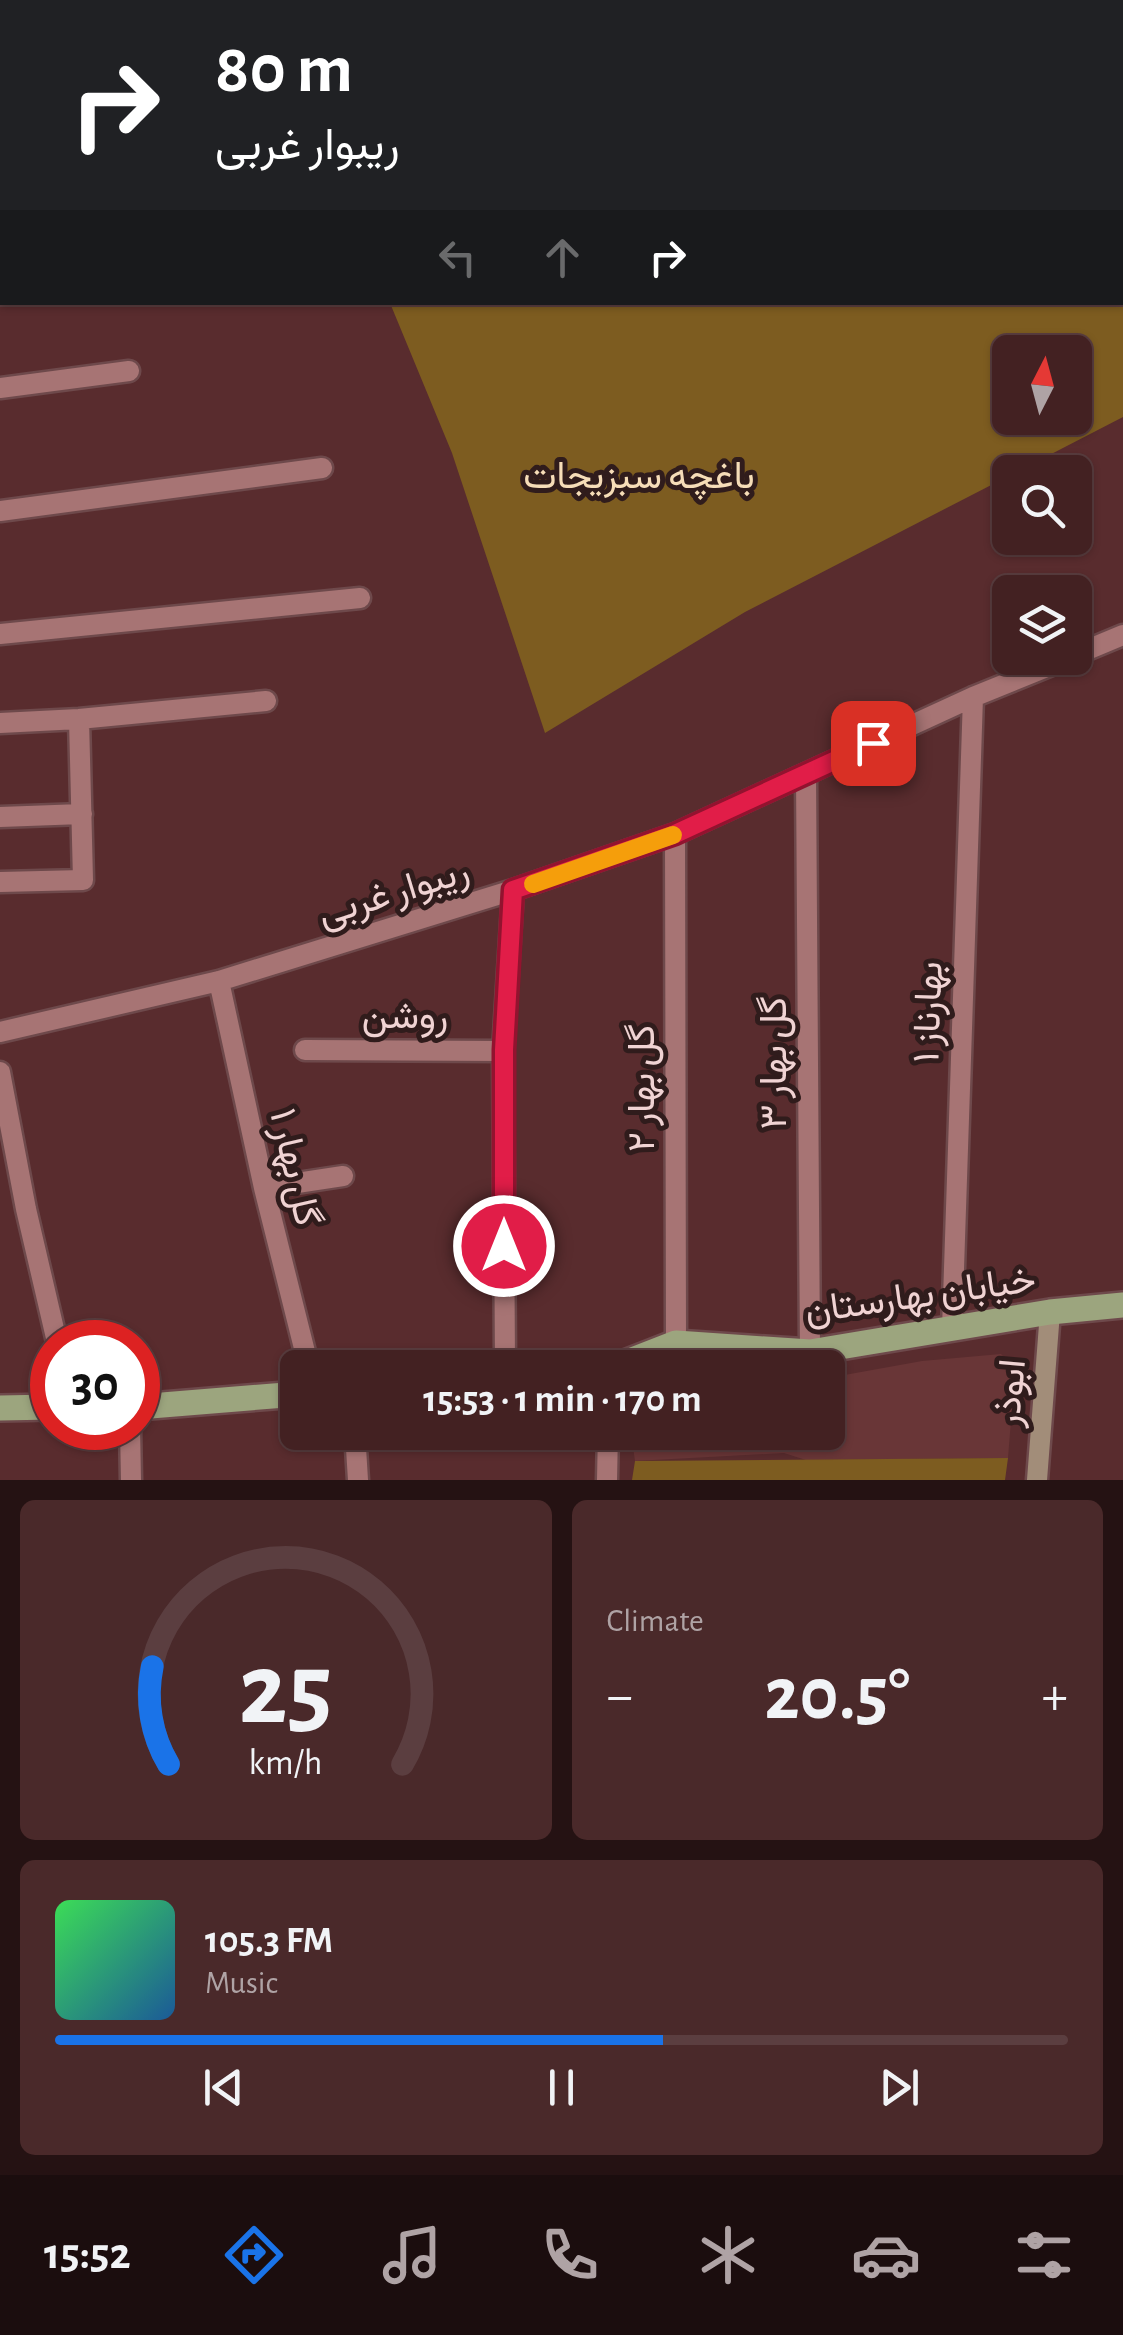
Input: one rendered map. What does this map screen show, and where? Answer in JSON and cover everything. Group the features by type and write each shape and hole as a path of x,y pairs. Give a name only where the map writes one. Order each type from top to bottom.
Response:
{"main road":[{"name":"خیابان بهارستان","path":"822,1350 1050,1312 1123,1305"},
{"name":"خیابان بهارستان","path":"658,1350 676,1343 780,1350"},
{"path":"160,1405 280,1395"},
{"path":"0,1408 30,1408"}],"street":[{"path":"0,388 129,372"},
{"path":"0,510 322,468"},
{"path":"0,634 360,598"},
{"name":"ریبوار غربی","path":"1092,648 1123,636"},
{"name":"ریبوار غربی","path":"0,1032 219,981 513,890 675,834 1026,675"},
{"name":"بهارناز ۱","path":"952,1329 972,697"},
{"path":"0,722 78,719 266,700"},
{"path":"0,882 83,880 78,719"},
{"name":"گل بهار ۳","path":"806,774 810,1350"},
{"path":"0,817 82,814"},
{"name":"گل بهار ۲","path":"675,834 676,1343"},
{"path":"493,1350 513,890"},
{"name":"گل بهار ۱","path":"219,981 304,1350"},
{"name":"روشن","path":"306,1050 504,1050"},
{"path":"0,1072 52,1320"},
{"path":"264,1188 343,1176"},
{"name":"ابوذر","path":"1037,1480 1050,1312"},
{"path":"130,1450 131,1480"},
{"path":"356,1450 358,1480"},
{"path":"607,1480 608,1450"}],"shaded area":[{"path":"1001,1354 1015,1370 1008,1458 806,1460 784,1453 635,1461 633,1450 845,1450 845,1375 922,1361"}],"green space":[{"name":"باغچه سبزیجات","path":"391,305 1123,305 1123,417 1092,433 1092,335 992,335 992,435 1088,435 1049,455 992,455 992,485 745,612 545,733 452,453"},
{"path":"1008,1458 1005,1480 632,1480 635,1461"}],"slow traffic":[{"path":"533,884 673,835"}],"route":[{"path":"504,1246 504,1050 513,890 675,834 873,743"}]}
